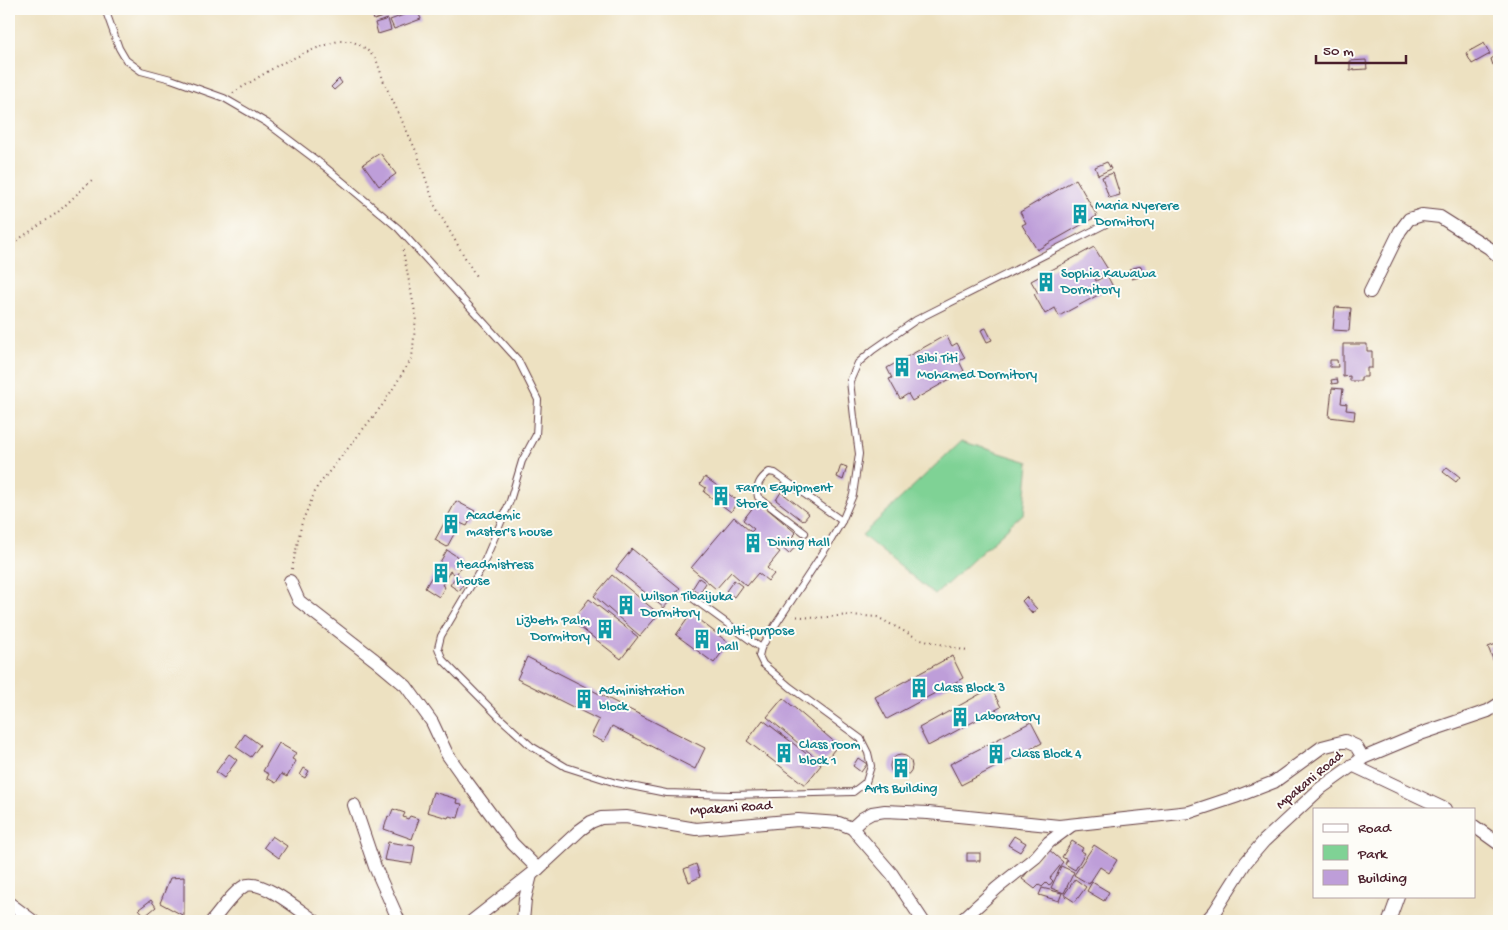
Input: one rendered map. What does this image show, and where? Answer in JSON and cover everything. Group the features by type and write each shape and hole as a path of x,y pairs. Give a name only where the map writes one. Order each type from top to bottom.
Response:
{"street":[{"path":"1370,292 1400,231 1410,219 1422,215 1440,217 1489,248 1499,257"},
{"path":"290,581 299,601 406,686 432,722 447,754 535,872 525,899 524,921"},
{"name":"Mpakani Road","path":"1206,921 1215,911 1246,862 1264,841 1321,788 1363,758 1422,733 1495,710"},
{"path":"923,921 892,874 852,828 872,813 885,811 928,813 1059,826 1190,812 1274,782 1322,747 1345,741 1356,746 1363,758"},
{"path":"1352,766 1443,808"},
{"path":"354,804 375,868 399,921"},
{"name":"Mpakani Road","path":"472,921 535,872 580,830 601,818 626,817 696,829 798,820 839,823 852,828"},
{"path":"961,921 997,888 1036,857 1049,842 1072,825"},
{"path":"1476,827 1499,844"},
{"path":"212,921 237,892 247,885 260,886 274,893 314,921"},
{"path":"1389,921 1397,898"},
{"path":"9,903 33,921"}],"lane":[{"path":"105,9 119,48 126,60 141,71 171,79 224,98 267,123 324,166 398,228 518,360 538,400 536,436 522,462 510,501 482,567 442,636 438,648 443,660 500,718 531,746 566,767 616,783 666,793 731,795 854,792 866,782 871,766 868,752 861,739 790,687 762,664 759,656 761,648 828,545 842,521 853,495 859,454 850,381 858,363 873,350 916,320 1106,224"},
{"path":"805,533 758,497 756,490 758,483 769,472 775,473 842,521"},
{"path":"688,595 761,648"}],"path":[{"path":"224,98 280,64 317,48 345,41 352,41 365,48 376,59 384,82 417,153 435,206 477,278"},
{"path":"9,246 57,213 94,178"},
{"path":"290,581 302,522 317,487 384,403 412,358 416,317 398,228"},
{"path":"782,615 815,618 850,615 877,617 917,638 967,651"}],"green space":[{"path":"961,441 1029,462 1024,513 935,595 862,535"}],"building":[{"path":"389,9 391,14 374,20 371,10"},
{"path":"417,10 421,19 394,29 390,20"},
{"path":"388,19 391,30 378,34 375,23"},
{"path":"1484,43 1490,54 1472,64 1466,53"},
{"path":"1495,56 1498,63 1493,65 1491,59"},
{"path":"1366,60 1367,69 1350,70 1350,61"},
{"path":"339,79 342,83 334,90 331,87"},
{"path":"380,153 396,174 379,186 363,164"},
{"path":"1107,162 1111,169 1098,175 1095,167"},
{"path":"1113,173 1120,195 1109,198 1102,177"},
{"name":"Maria Nyerere Dormitory","path":"1076,179 1097,216 1037,250 1022,225 1026,223 1020,212"},
{"name":"Sophia Kawawa Dormitory","path":"1094,247 1109,271 1095,279 1096,281 1107,275 1113,287 1059,316 1055,308 1045,314 1034,294 1038,293 1031,281"},
{"path":"1141,266 1143,276 1132,279 1129,269"},
{"path":"1335,307 1351,308 1349,331 1333,330"},
{"path":"986,328 992,340 987,342 981,330"},
{"name":"Bibi Titi Mohamed Dormitory","path":"946,335 952,346 957,343 965,358 959,361 964,371 912,401 908,394 900,399 889,379 892,378 887,368"},
{"path":"1343,344 1367,344 1367,351 1372,351 1372,368 1367,368 1367,377 1361,377 1361,381 1350,381 1350,376 1343,377"},
{"path":"1330,360 1337,360 1338,367 1330,367"},
{"path":"1337,379 1338,383 1332,384 1331,380"},
{"path":"1332,388 1343,389 1341,403 1347,404 1346,410 1355,411 1354,420 1329,417"},
{"path":"841,465 847,467 843,480 837,477"},
{"path":"1447,467 1460,477 1456,482 1443,472"},
{"name":"Farm Equipment Store","path":"705,477 738,501 731,512 704,492 706,488 700,484"},
{"path":"781,492 809,514 803,521 776,500"},
{"name":"Academic master's house","path":"456,501 475,511 467,526 460,523 447,547 435,540"},
{"name":"Dining Hall","path":"758,501 796,533 789,540 796,546 789,554 780,546 777,550 780,552 767,568 774,574 768,581 758,573 747,586 731,572 716,589 691,568 734,517 751,532 754,529 743,520"},
{"path":"632,549 680,588 664,608 616,569"},
{"name":"Headmistress house","path":"447,550 464,561 456,575 450,571 442,585 445,587 439,597 425,588"},
{"name":"Wilson Tibaijuka Dormitory","path":"612,575 659,614 640,636 594,596"},
{"path":"456,576 465,582 459,591 450,585"},
{"path":"699,578 706,583 699,594 692,589"},
{"path":"734,580 742,586 734,597 726,591"},
{"path":"1026,597 1037,609 1032,613 1022,601"},
{"name":"Lizbeth Palm Dormitory","path":"589,599 638,637 621,659 572,621"},
{"name":"Multi-purpose hall","path":"691,614 729,643 714,663 676,635"},
{"path":"1499,643 1499,660 1494,662 1488,647"},
{"name":"Class Block 3","path":"952,656 963,678 887,719 875,697"},
{"name":"Administration block","path":"527,657 705,748 695,769 612,726 604,742 591,736 599,720 517,679"},
{"path":"1499,674 1499,684 1497,685 1494,676"},
{"name":"Laboratory","path":"991,688 1001,707 928,746 919,728"},
{"path":"783,698 838,745 823,764 767,717"},
{"name":"Class room block 1","path":"763,720 821,765 805,785 747,741"},
{"name":"Class Block 4","path":"1031,722 1042,743 961,785 950,764"},
{"path":"245,734 260,745 251,757 236,747"},
{"path":"279,743 296,753 292,759 296,761 287,777 281,774 276,783 267,778 269,774 263,771"},
{"path":"229,754 237,760 224,778 216,772"},
{"name":"Arts Building","path":"901,755 909,758 912,766 909,774 901,777 893,774 890,766 893,758"},
{"path":"858,758 867,764 861,772 853,766"},
{"path":"304,768 309,771 305,778 300,775"},
{"path":"433,792 457,799 456,803 462,804 458,818 449,816 448,818 427,812"},
{"path":"393,809 405,813 403,817 408,819 410,816 419,819 412,839 384,829 388,816 390,817"},
{"path":"272,836 287,846 279,858 264,847"},
{"path":"1014,836 1026,843 1020,852 1008,845"},
{"path":"1072,841 1083,848 1081,851 1085,853 1075,870 1065,864 1067,860 1062,857"},
{"path":"388,842 415,846 412,864 384,860"},
{"path":"1094,845 1117,860 1109,873 1100,867 1089,884 1074,875"},
{"path":"1047,848 1063,862 1050,878 1053,881 1049,886 1046,883 1042,887 1039,885 1035,889 1022,879"},
{"path":"967,853 980,853 980,861 967,861"},
{"path":"696,864 700,877 689,882 684,869"},
{"path":"1061,866 1074,872 1064,893 1051,888"},
{"path":"184,877 184,916 160,903 170,878"},
{"path":"1075,879 1086,887 1075,902 1064,895"},
{"path":"1092,882 1109,892 1104,901 1087,891"},
{"path":"1042,888 1062,893 1059,901 1039,895"},
{"path":"151,900 156,907 145,916 139,909"},
{"path":"298,913 309,921 292,921"},
{"path":"566,915 576,919 578,915 589,919 588,921 564,921"}],"place":[{"name":"Maria Nyerere Dormitory","path":"1080,214"},
{"name":"Sophia Kawawa Dormitory","path":"1046,282"},
{"name":"Bibi Titi Mohamed Dormitory","path":"902,367"},
{"name":"Farm Equipment Store","path":"721,496"},
{"name":"Academic master's house","path":"451,524"},
{"name":"Dining Hall","path":"753,543"},
{"name":"Headmistress house","path":"441,573"},
{"name":"Wilson Tibaijuka Dormitory","path":"626,605"},
{"name":"Lizbeth Palm Dormitory","path":"605,629"},
{"name":"Multi-purpose hall","path":"702,639"},
{"name":"Class Block 3","path":"919,688"},
{"name":"Administration block","path":"584,699"},
{"name":"Laboratory","path":"960,717"},
{"name":"Class room block 1","path":"784,753"},
{"name":"Class Block 4","path":"996,754"},
{"name":"Arts Building","path":"901,768"}]}
